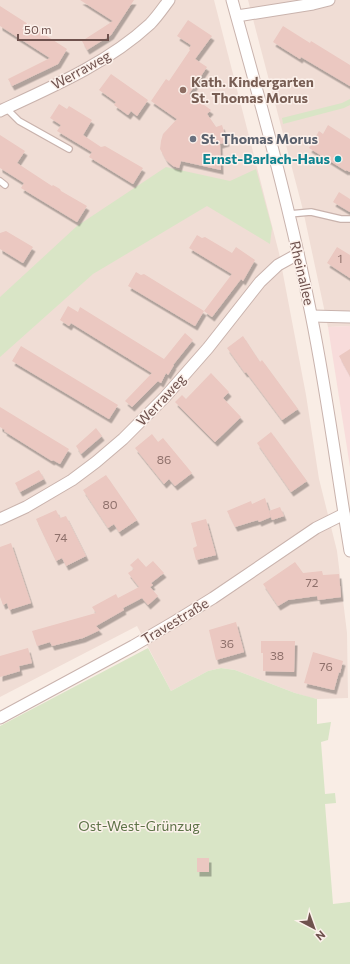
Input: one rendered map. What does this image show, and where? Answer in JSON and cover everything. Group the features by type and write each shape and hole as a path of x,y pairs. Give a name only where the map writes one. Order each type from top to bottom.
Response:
{"street":[{"name":"Werraweg","path":"3,109 53,87 102,60 135,37 151,23 169,0"},
{"name":"Rheinallee","path":"232,0 267,125 312,316 350,551"},
{"path":"237,16 329,0"},
{"name":"Werraweg","path":"0,519 26,507 72,480 123,439 165,396 203,353 260,282 278,265 298,254"},
{"path":"312,316 350,317"},
{"name":"Travestraße","path":"0,718 168,626 213,598 316,528 344,514"}],"lane":[{"path":"3,109 19,121 69,149"},
{"path":"289,214 311,212 341,219 350,219"}],"shaded area":[{"path":"0,0 214,0 279,253 306,395 319,479 337,551 347,633 348,698 317,699 308,697 235,670 221,668 208,671 171,691 137,626 0,697"},
{"path":"248,0 350,0 350,326 328,327 303,210"},
{"path":"350,326 350,467 328,327"}],"green space":[{"path":"350,99 350,105 344,108 283,124 282,118 342,103"},
{"path":"166,167 230,181 256,169 272,228 270,244 207,206 93,274 0,357 0,297 77,226"},
{"name":"Ost-West-Grünzug","path":"148,648 171,691 208,671 221,668 235,670 295,693 317,699 317,724 331,722 328,740 321,742 325,794 335,793 336,803 325,804 333,904 350,902 350,964 0,964 0,726"}],"building":[{"path":"80,0 134,0 111,35 87,50 82,41 113,21"},
{"path":"0,6 67,49 58,64 12,86 8,79 50,58 0,26"},
{"path":"188,20 212,36 195,59 207,67 189,94 211,110 207,114 216,127 222,125 227,142 220,144 221,170 181,161 179,168 173,166 166,160 160,149 163,134 177,119 151,101 166,79 169,81 190,50 191,45 177,36"},
{"path":"283,26 350,65 350,86 301,57 300,59 273,42"},
{"path":"111,74 148,100 137,116 131,111 128,115 114,105 116,102 99,90"},
{"path":"59,104 67,109 69,106 92,120 83,135 101,147 105,146 143,168 133,184 89,157 92,152 57,131 61,125 50,118"},
{"name":"Ernst-Barlach-Haus","path":"328,125 350,139 350,172 309,148 319,131 323,134"},
{"path":"0,135 25,151 17,163 52,186 53,185 60,189 87,206 77,222 21,188 24,183 0,168"},
{"path":"339,192 350,199 350,212 333,202"},
{"path":"6,231 33,247 23,263 0,249 0,233"},
{"path":"197,235 202,238 205,237 232,253 236,247 255,260 243,281 241,279 212,317 204,311 232,274 189,248"},
{"path":"337,247 350,255 350,278 327,263"},
{"path":"136,272 141,275 144,274 204,311 195,326 128,286"},
{"path":"68,306 78,312 80,307 164,359 185,333 193,340 173,365 168,375 166,373 161,383 158,381 132,407 125,401 152,373 71,323 69,326 60,320"},
{"path":"243,336 260,362 262,360 298,409 282,420 227,348"},
{"path":"21,346 118,405 109,419 12,361"},
{"path":"350,349 350,376 339,356"},
{"path":"211,373 229,392 223,398 241,417 215,442 175,402 182,395 186,399"},
{"path":"0,407 69,449 60,464 53,460 52,461 4,431 5,430 0,427"},
{"path":"96,428 102,436 81,454 76,446"},
{"path":"271,432 307,481 291,492 257,443"},
{"path":"152,434 158,442 163,438 192,473 175,486 169,479 164,484 135,448"},
{"path":"39,470 44,479 20,492 15,483"},
{"path":"106,475 137,520 119,532 114,524 108,528 83,490"},
{"path":"265,498 271,517 259,522 258,520 235,527 227,511 251,501 252,504"},
{"path":"280,507 284,516 272,520 269,511"},
{"path":"56,510 60,518 66,516 86,556 66,566 62,558 56,561 36,519"},
{"path":"206,519 216,555 196,560 193,548 197,546 191,523"},
{"path":"11,543 31,603 9,610 7,603 3,605 0,597 0,547"},
{"path":"138,558 146,567 153,561 164,573 151,583 153,585 150,587 158,596 148,605 142,598 123,608 124,610 96,626 100,630 83,638 52,646 50,642 37,646 32,631 96,613 92,607 116,594 118,598 139,587 128,573 134,569 130,565"},
{"path":"295,562 303,573 322,571 323,575 339,574 341,597 318,600 317,596 288,600 278,606 263,584"},
{"path":"236,622 244,652 216,660 209,630"},
{"path":"261,641 295,641 294,672 263,671"},
{"path":"28,648 32,663 19,666 20,671 0,677 0,656"},
{"path":"313,652 343,661 334,690 304,683"},
{"path":"197,858 209,858 209,872 197,872"}],"place":[{"name":"Kath. Kindergarten St. Thomas Morus","path":"183,90"},
{"name":"St. Thomas Morus","path":"193,139"},
{"name":"Ernst-Barlach-Haus","path":"338,159"}]}
